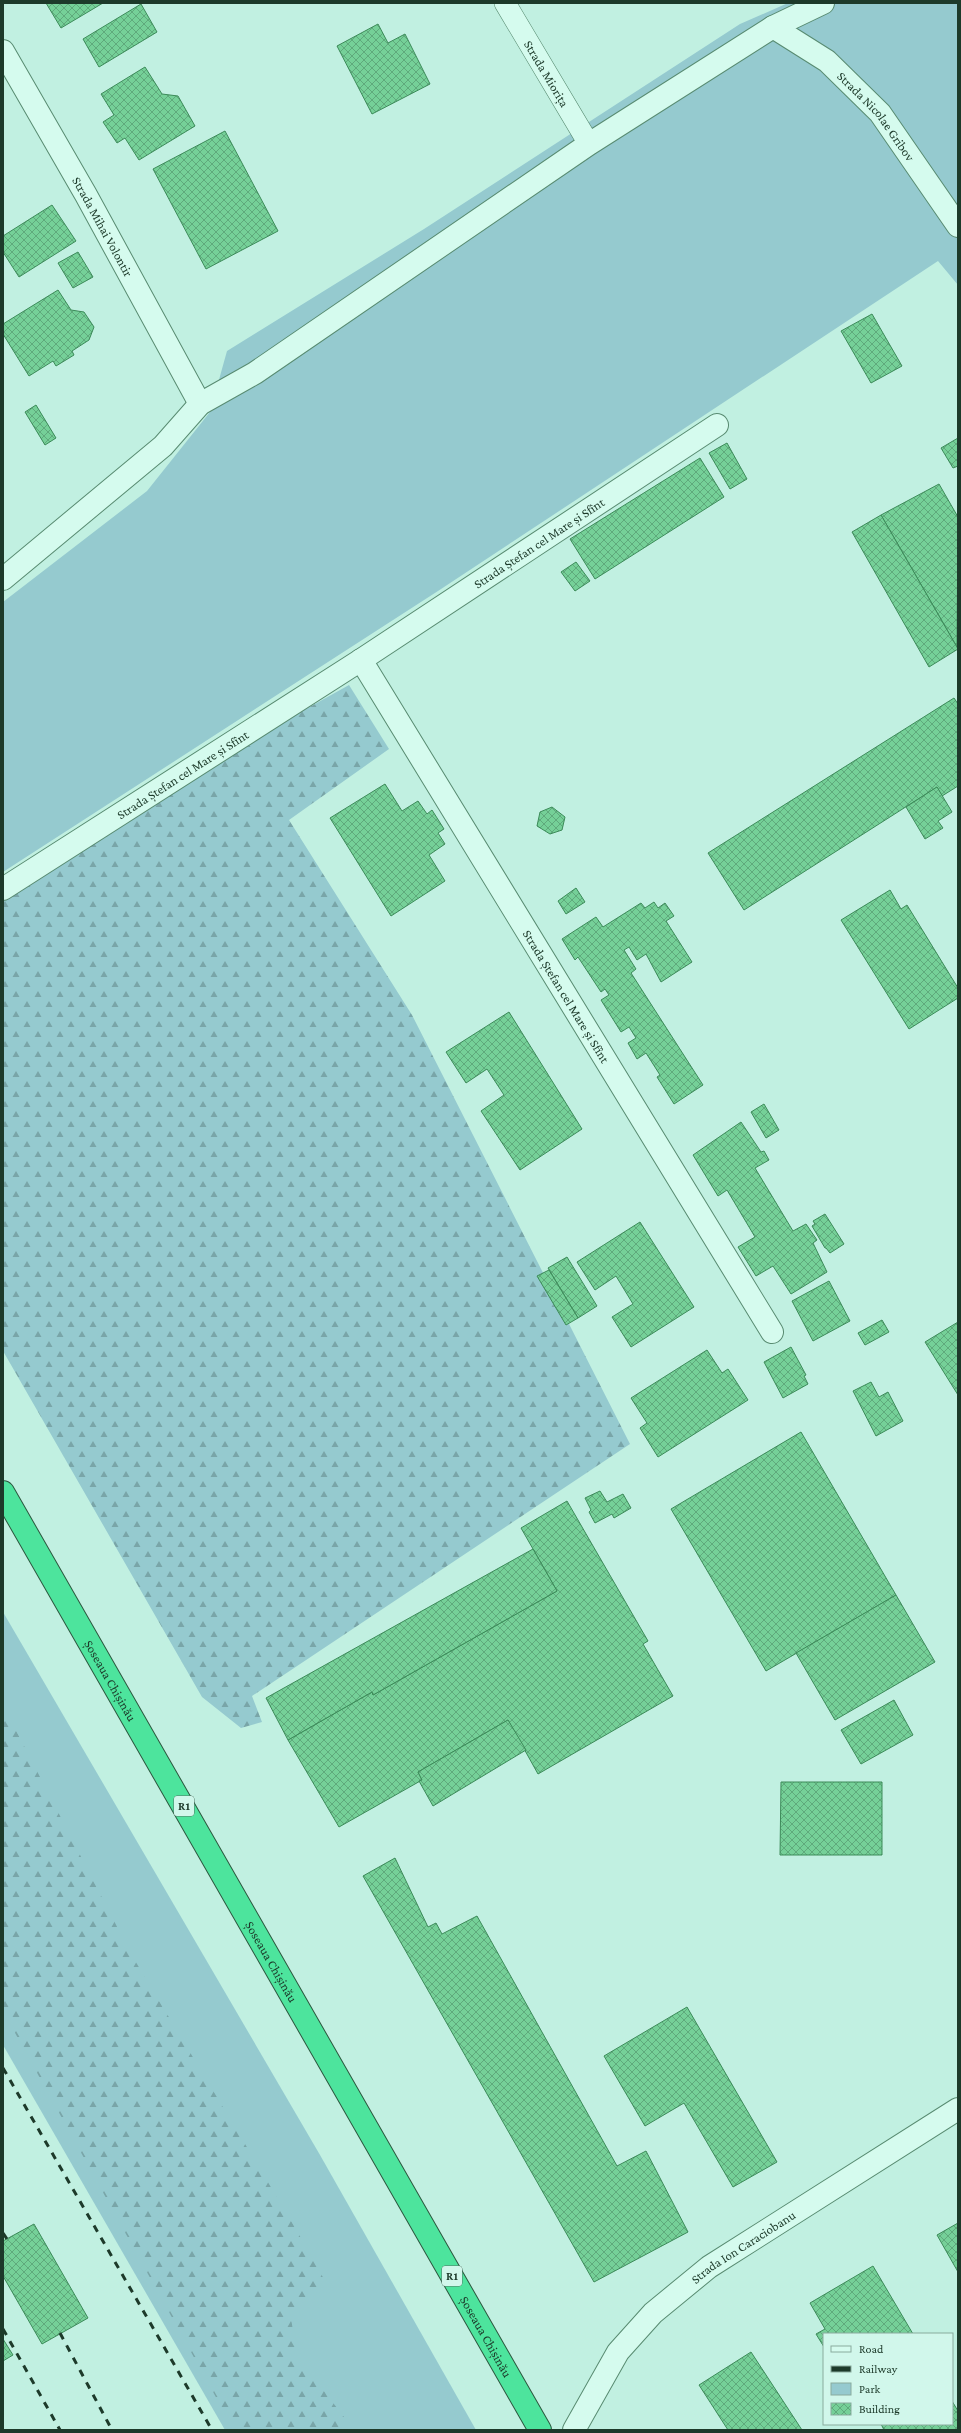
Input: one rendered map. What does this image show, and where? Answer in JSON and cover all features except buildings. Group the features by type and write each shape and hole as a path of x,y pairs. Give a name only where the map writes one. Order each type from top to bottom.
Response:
{"highway":[{"name":"Șoseaua Chișinău","path":"3,1492 540,2430"}],"street":[{"path":"3,579 164,446 200,404 255,373 588,144 773,27 823,3"},
{"name":"Strada Nicolae Gribov","path":"773,27 827,61 880,113 958,226"},
{"name":"Strada Mihai Volontir","path":"3,51 86,195 200,404"},
{"name":"Strada Ștefan cel Mare și Sfînt","path":"3,889 361,660 717,425"},
{"name":"Strada Ștefan cel Mare și Sfînt","path":"361,660 772,1332"},
{"name":"Strada Ion Caraciobanu","path":"574,2430 618,2352 652,2313 709,2267 958,2109"}],"lane":[{"name":"Strada Miorița","path":"505,3 588,144"}],"green space":[{"path":"788,3 958,3 958,285 938,261 438,591 3,872 3,602 147,491 210,412 227,351 424,229 740,24"},
{"path":"349,685 389,749 289,820 412,1015 630,1444 252,1696 262,1722 241,1728 202,1697 3,1351 3,901 272,728"},
{"path":"3,1612 320,2155 476,2430 225,2430 3,2045"},
{"path":"3,1705 131,1954 293,2224 325,2281 290,2312 297,2356 354,2430 234,2430 3,2011"}],"railway":[{"path":"3,2068 212,2430"},
{"path":"3,2233 7,2239"},
{"path":"3,2329 60,2430"},
{"path":"60,2333 112,2430"}]}
